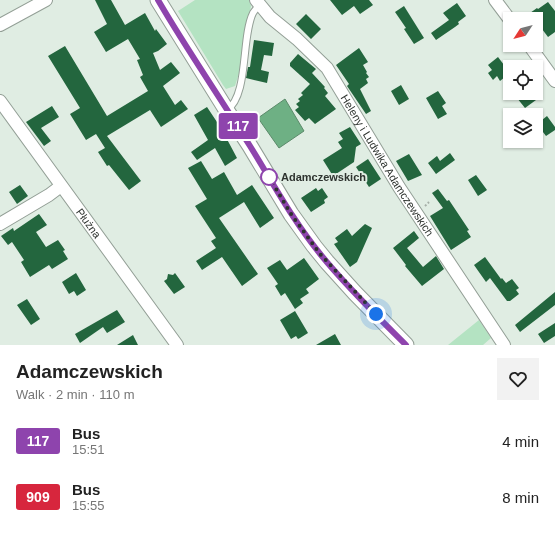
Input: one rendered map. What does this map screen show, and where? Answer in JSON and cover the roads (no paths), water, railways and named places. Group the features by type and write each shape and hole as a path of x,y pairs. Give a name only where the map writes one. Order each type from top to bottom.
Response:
{"street":[{"path":"0,25 46,0"},
{"path":"158,0 291,214 317,250 355,293 406,345"},
{"path":"495,0 504,12"},
{"name":"Heleny i Ludwika Adamczewskich","path":"257,3 270,17 298,39 327,68 399,187 504,345"},
{"path":"533,52 555,81"},
{"name":"Płużna","path":"0,101 177,345"},
{"path":"0,224 49,195 61,186"}],"lane":[{"path":"227,111 238,97 249,28 257,3"}],"place":[{"name":"Adamczewskich","path":"269,177"}]}
